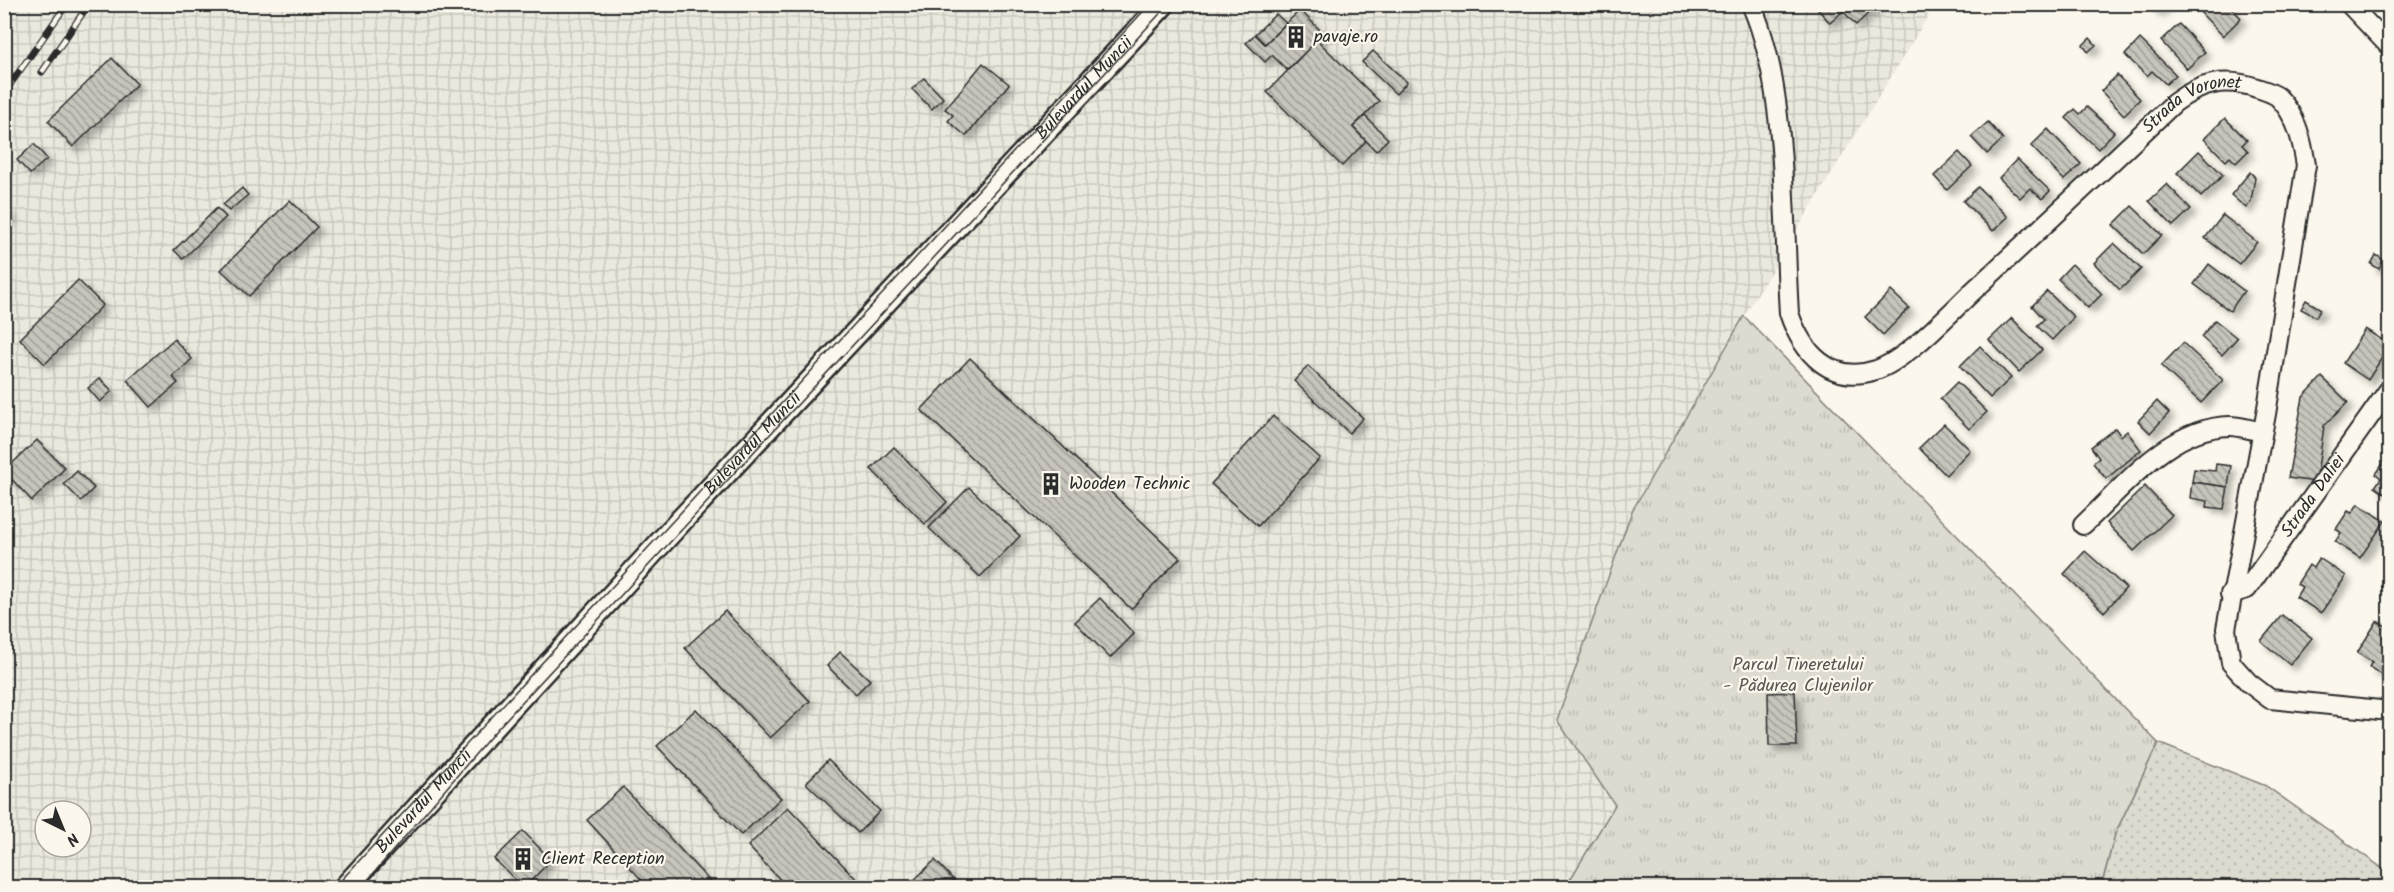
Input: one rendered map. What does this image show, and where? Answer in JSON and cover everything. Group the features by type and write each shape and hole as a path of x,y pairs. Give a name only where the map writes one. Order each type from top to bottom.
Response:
{"main road":[{"name":"Bulevardul Muncii","path":"345,888 669,533 1163,4"}],"street":[{"name":"Strada Voroneț","path":"1751,4 1773,83 1790,313 1797,337 1811,355 1832,369 1852,375 1876,370 1898,358 1945,318 2174,103 2191,90 2232,80 2277,96 2301,136 2306,165 2262,432 2230,594 2226,629 2231,663 2249,683 2270,699 2390,711"},
{"path":"2349,4 2390,47"},
{"name":"Strada Daliei","path":"2230,594 2247,589 2390,388"},
{"path":"2083,525 2164,450 2197,432 2231,426 2262,432"}],"shaded area":[{"path":"5,5 1935,5 1744,316 1632,511 1557,720 1615,805 1565,887 5,888"}],"green space":[{"name":"Parcul Tineretului - Pădurea Clujenilor","path":"1744,316 2158,743 2115,834 2101,887 1565,888 1615,805 1557,720 1632,511"},
{"path":"2158,743 2266,786 2389,873 2389,887 2101,888 2115,834"}],"building":[{"path":"1813,4 1878,4 1856,25 1843,11 1830,23"},
{"path":"2150,4 2166,4 2157,12"},
{"path":"2205,4 2228,4 2241,18 2223,36 2199,11"},
{"name":"pavaje.ro","path":"1300,10 1324,34 1287,70 1272,55 1265,62 1246,43 1255,34 1265,44"},
{"path":"1276,14 1286,23 1265,44 1255,34"},
{"path":"2179,24 2205,52 2187,69 2161,41"},
{"path":"2090,38 2096,45 2088,52 2083,45"},
{"path":"2140,39 2176,75 2166,84 2152,71 2147,76 2125,55"},
{"path":"1317,40 1379,101 1353,127 1366,141 1342,166 1267,92"},
{"path":"1373,51 1407,82 1396,94 1362,62"},
{"path":"112,58 137,84 73,147 48,121"},
{"path":"983,63 1009,84 966,136 948,121 953,115 945,109"},
{"path":"2117,75 2140,99 2124,115 2101,91"},
{"path":"924,78 943,98 932,109 912,89"},
{"path":"2087,107 2114,132 2098,149 2066,118 2075,109 2080,114"},
{"path":"1365,116 1388,139 1376,151 1353,127"},
{"path":"2225,118 2247,140 2242,145 2248,151 2236,163 2230,157 2226,161 2204,139"},
{"path":"1988,122 2003,139 1987,154 1971,137"},
{"path":"2048,129 2081,164 2064,180 2031,146"},
{"path":"34,144 47,159 30,174 17,160"},
{"path":"2199,151 2223,175 2201,197 2177,173"},
{"path":"1959,152 1972,166 1947,190 1934,176"},
{"path":"2017,159 2050,191 2042,199 2030,188 2020,198 1999,178"},
{"path":"2250,172 2255,177 2251,201 2246,208 2231,195"},
{"path":"2167,184 2191,209 2173,226 2149,201"},
{"path":"1978,187 2008,217 1993,231 1963,201"},
{"path":"242,188 248,195 229,211 223,205"},
{"path":"290,200 317,227 249,296 221,270"},
{"path":"2132,206 2162,235 2143,254 2113,225"},
{"path":"217,208 226,217 183,259 174,250"},
{"path":"4,209 12,214 4,225"},
{"path":"2223,215 2257,242 2239,264 2205,238"},
{"path":"2114,243 2141,269 2120,290 2094,263"},
{"path":"2376,255 2384,260 2379,269 2371,264"},
{"path":"2072,264 2102,294 2088,308 2058,279"},
{"path":"2209,264 2244,291 2230,311 2194,284"},
{"path":"78,280 103,305 45,364 20,339"},
{"path":"1891,291 1909,308 1883,335 1865,317"},
{"path":"2047,291 2074,317 2052,340 2037,326 2044,319 2032,306"},
{"path":"2306,300 2321,309 2316,317 2301,309"},
{"path":"2390,304 2390,319 2383,315"},
{"path":"2012,318 2042,350 2019,372 1989,340"},
{"path":"2215,320 2237,338 2222,355 2201,337"},
{"path":"2365,329 2390,345 2368,380 2343,363"},
{"path":"174,339 192,359 173,377 178,383 151,407 127,380"},
{"path":"2183,343 2223,380 2201,403 2161,366"},
{"path":"1980,346 2011,378 1990,398 1960,366"},
{"name":"Wooden Technic","path":"970,358 1180,558 1131,609 921,410"},
{"path":"1308,366 1363,418 1349,433 1294,381"},
{"path":"2322,377 2348,402 2324,426 2316,482 2288,478 2303,397"},
{"path":"100,378 112,391 100,402 88,388"},
{"path":"1957,382 1987,412 1969,429 1940,399"},
{"path":"2157,401 2169,413 2150,433 2138,421"},
{"path":"1273,416 1320,458 1258,526 1211,484"},
{"path":"1944,424 1970,450 1946,475 1919,448"},
{"path":"2115,428 2121,436 2127,431 2141,450 2106,479 2093,463 2099,458 2091,447"},
{"path":"37,440 65,468 32,501 4,471"},
{"path":"894,447 947,502 925,524 871,469"},
{"path":"2388,456 2390,457 2390,497 2375,487 2381,478 2376,474"},
{"path":"2216,464 2231,466 2228,487 2192,482 2194,469 2215,471"},
{"path":"77,471 94,488 81,501 64,484"},
{"path":"2192,482 2228,487 2224,509 2207,507 2208,501 2190,498"},
{"path":"2145,486 2172,515 2134,551 2107,523"},
{"path":"969,487 1020,536 980,577 929,528"},
{"path":"2358,504 2385,521 2360,558 2335,542 2341,533 2336,529 2348,511 2352,513"},
{"path":"2085,551 2126,588 2104,612 2064,574"},
{"path":"2319,558 2346,576 2321,613 2296,597 2302,587 2297,584 2309,565 2313,568"},
{"path":"1100,598 1134,634 1110,658 1075,622"},
{"path":"725,611 810,701 770,738 685,648"},
{"path":"2282,615 2312,638 2290,665 2261,641"},
{"path":"2377,621 2390,628 2390,668 2384,676 2369,667 2372,662 2357,653"},
{"path":"840,652 870,680 856,694 827,666"},
{"path":"1795,692 1797,746 1769,746 1768,693"},
{"path":"696,709 781,798 741,835 657,746"},
{"path":"828,760 880,811 858,833 806,783"},
{"path":"623,787 716,888 649,888 587,820"},
{"path":"788,807 858,881 851,888 788,888 748,846"},
{"name":"Client Reception","path":"523,831 551,860 524,888 494,859"},
{"path":"935,860 961,888 917,888 912,882"}],"tram line":[{"path":"334,888 1150,4"},
{"path":"361,888 497,729 1169,4"}],"railway":[{"path":"4,93 67,4"},
{"path":"42,72 89,4"}],"place":[{"name":"pavaje.ro","path":"1296,37"},
{"name":"Wooden Technic","path":"1051,484"},
{"name":"Client Reception","path":"523,859"}]}
